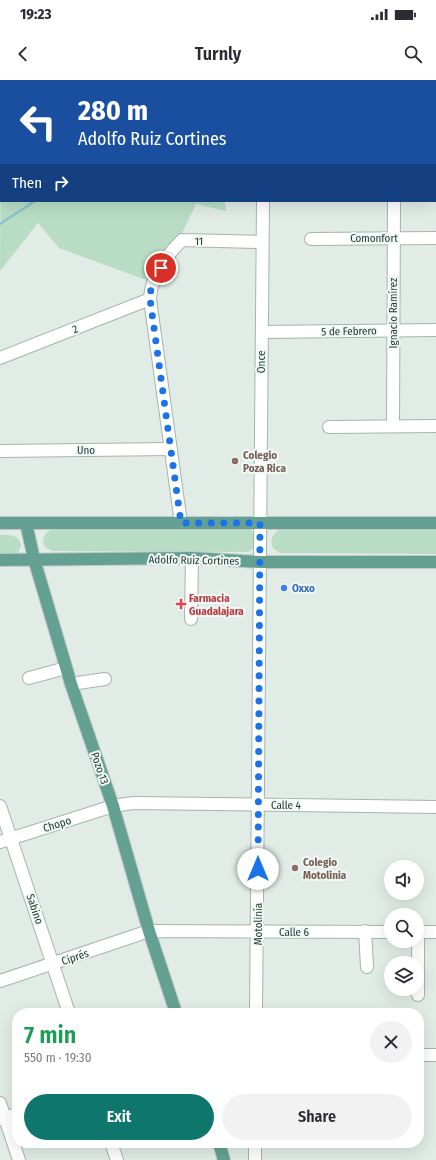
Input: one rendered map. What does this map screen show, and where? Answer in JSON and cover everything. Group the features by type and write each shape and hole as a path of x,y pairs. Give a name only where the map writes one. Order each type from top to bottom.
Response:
{"main road":[{"path":"0,523 436,523"},
{"name":"Pozo 13","path":"26,523 34,559 66,668 113,806 149,931 174,1008"},
{"name":"Adolfo Ruiz Cortines","path":"0,560 192,558 260,562 436,562"},
{"path":"220,1148 224,1160"}],"street":[{"name":"Once","path":"260,523 262,332 261,242 263,202"},
{"name":"Ignacio Ramírez","path":"393,425 394,202"},
{"name":"Comonfort","path":"311,238 436,238"},
{"name":"11","path":"150,299 151,288 166,257 182,240 261,242"},
{"name":"2","path":"0,358 150,299"},
{"path":"150,299 181,523"},
{"name":"5 de Febrero","path":"262,332 436,330"},
{"path":"329,427 393,425 436,426"},
{"name":"Uno","path":"0,451 171,449"},
{"name":"Motolinía","path":"256,1008 258,932 257,805 260,523"},
{"path":"191,619 192,558"},
{"path":"29,678 66,668"},
{"path":"71,684 105,679"},
{"name":"Calle 4","path":"113,806 133,802 436,807"},
{"name":"Sabino","path":"0,806 5,841 54,964 67,1008"},
{"name":"Chopo","path":"5,841 113,806"},
{"name":"Calle 6","path":"149,931 384,932"},
{"name":"Ciprés","path":"0,981 149,931"},
{"path":"366,932 366,967"},
{"path":"424,932 436,932"},
{"path":"424,1055 436,1055"},
{"path":"0,1103 2,1118 12,1143"},
{"path":"2,1118 12,1115"},
{"path":"14,1148 19,1160"},
{"path":"112,1148 116,1160"},
{"path":"255,1148 255,1160"}],"green space":[{"path":"0,202 225,202 226,211 196,204 162,275 143,279 59,248 38,223 0,271"},
{"path":"282,529 436,530 436,554 280,553 273,548 271,542 274,534"},
{"path":"51,530 250,530 255,534 254,548 248,552 52,551 45,547 43,542 45,535"},
{"path":"0,535 14,536 18,539 21,546 17,555 0,557"}],"waterway":[{"path":"0,224 33,202"}],"place":[{"name":"Colegio Poza Rica","path":"235,461"},
{"name":"Oxxo","path":"284,588"},
{"name":"Farmacia Guadalajara","path":"181,604"},
{"name":"Colegio Motolinia","path":"295,868"}],"route":[{"path":"161,268 151,288 150,299 181,523 260,523 257,805 258,869"}]}
